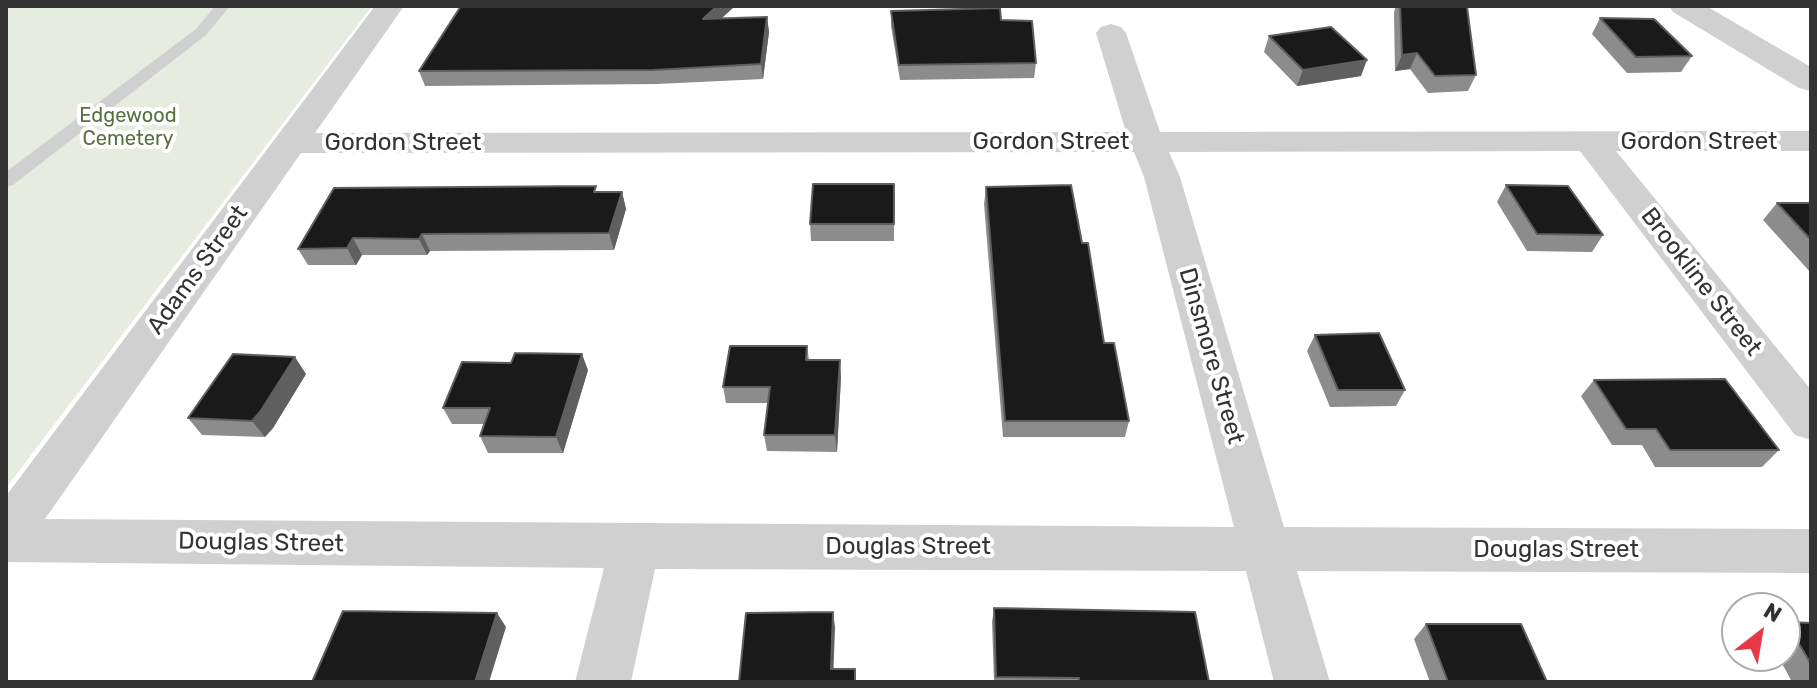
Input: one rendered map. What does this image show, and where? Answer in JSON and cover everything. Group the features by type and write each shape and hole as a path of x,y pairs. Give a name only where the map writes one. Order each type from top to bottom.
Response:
{"street":[{"name":"Adams Street","path":"6,537 390,6"},
{"path":"1684,6 1811,81"},
{"name":"Dinsmore Street","path":"1111,33 1134,111 1162,177 1302,682"},
{"name":"Gordon Street","path":"290,143 1811,141"},
{"name":"Brookline Street","path":"1590,142 1811,422"},
{"name":"Douglas Street","path":"6,537 635,547 1811,551"},
{"path":"603,682 635,547"}],"lane":[{"path":"6,181 201,32 223,6"}],"green space":[{"name":"Edgewood Cemetery","path":"6,6 372,6 6,488"}],"building":[{"path":"461,6 717,6 703,19 767,17 761,64 654,70 419,71"},
{"path":"1400,6 1467,7 1476,75 1435,76 1417,53 1402,55"},
{"path":"1000,8 1001,20 1032,21 1036,63 899,65 891,11"},
{"path":"1600,18 1654,19 1692,56 1636,57"},
{"path":"1331,27 1367,60 1303,70 1269,36"},
{"path":"813,184 894,184 894,224 810,224"},
{"path":"1071,185 1082,243 1088,243 1104,343 1114,343 1129,421 1005,421 986,187"},
{"path":"1506,185 1568,186 1603,235 1537,234"},
{"path":"596,186 594,192 622,192 609,233 422,234 419,239 353,238 347,248 298,249 334,188"},
{"path":"1777,203 1811,203 1811,240"},
{"path":"1379,333 1405,390 1338,390 1315,335"},
{"path":"730,346 807,346 806,360 840,360 835,435 764,435 770,387 723,387"},
{"path":"515,353 582,354 556,437 480,436 490,408 443,408 462,362 511,363"},
{"path":"233,354 295,357 252,421 188,418"},
{"path":"1725,379 1779,450 1670,450 1656,429 1626,429 1594,380"},
{"path":"994,608 1195,612 1209,682 1079,682 1079,678 996,677"},
{"path":"343,611 497,613 475,682 312,682"},
{"path":"833,612 831,669 855,669 855,682 739,682 746,613"},
{"path":"1801,623 1811,623 1811,664 1801,647"},
{"path":"1426,624 1521,624 1547,682 1448,682"}]}
